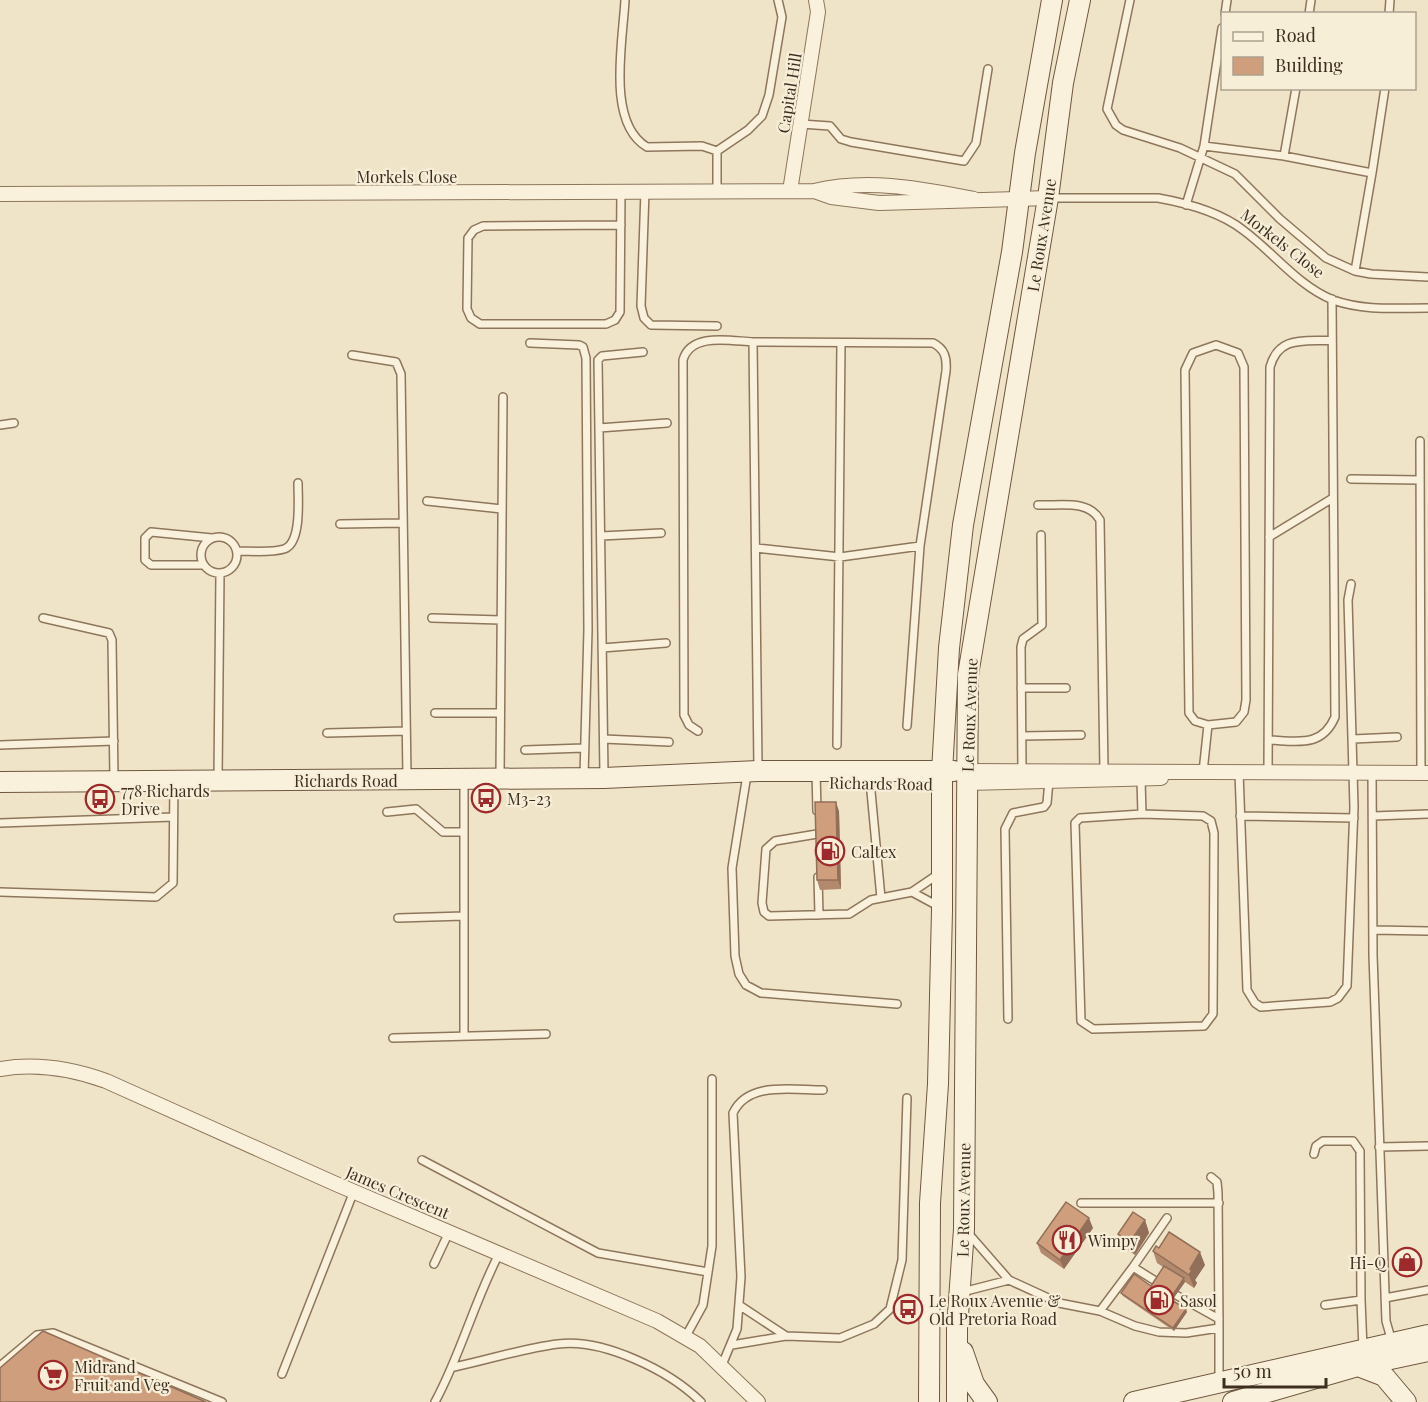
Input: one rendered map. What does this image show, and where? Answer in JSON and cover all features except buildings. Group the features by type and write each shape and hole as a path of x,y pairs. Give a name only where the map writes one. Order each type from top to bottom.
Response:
{"main road":[{"name":"Le Roux Avenue","path":"929,1402 930,1203 938,1084 942,778 948,660 956,572 981,414 1012,252 1018,198 1052,0"},
{"name":"Le Roux Avenue","path":"957,1402 957,1329 964,1229 966,701 972,648 1048,198 1063,83 1080,0"},
{"name":"Richards Road","path":"0,782 692,776 713,780 752,776 942,778"},
{"name":"Richards Road","path":"816,777 870,781 967,777"},
{"path":"957,1329 974,1384 987,1402"},
{"path":"1134,1402 1218,1382 1360,1358 1410,1347 1428,1335"},
{"path":"1233,1402 1360,1358"},
{"path":"1360,1358 1394,1384 1406,1402"},
{"path":"920,1402 929,1369"}],"street":[{"name":"Capital Hill","path":"790,191 818,12 816,0"},
{"name":"Morkels Close","path":"0,194 814,191 831,197 879,203 1048,198"},
{"name":"Richards Road","path":"967,777 1022,770 1424,773"},
{"name":"Richards Road","path":"967,777 1049,782 1141,780 1209,772"},
{"name":"James Crescent","path":"0,1069 49,1068 75,1071 106,1081 499,1254 599,1295 686,1336 722,1365 758,1402"}],"lane":[{"path":"625,0 620,106 632,134 646,147 702,146 717,151"},
{"path":"717,151 748,130 762,117 769,94 782,17 777,0"},
{"path":"1130,0 1108,113 1116,125 1123,130 1200,157 1235,174 1309,246 1326,258 1355,271 1428,277"},
{"path":"1186,205 1204,146 1221,35"},
{"path":"801,124 830,126 841,140 964,160 976,143 988,69"},
{"path":"1284,156 1296,90"},
{"path":"1355,271 1385,90"},
{"path":"1204,146 1284,156 1372,173"},
{"path":"717,151 717,191"},
{"path":"645,191 641,306 644,318 651,325 717,326"},
{"path":"621,192 621,225 620,312 615,320 606,324 480,324 471,318 467,309 468,238 474,230 483,226 621,225"},
{"name":"Morkels Close","path":"1048,198 1158,198 1186,205 1220,217 1242,229 1303,281 1332,299 1357,307 1428,308"},
{"path":"1269,740 1310,741 1318,739 1331,727 1335,717 1332,299"},
{"path":"1268,772 1270,368 1279,348 1286,344 1332,340"},
{"path":"698,731 689,725 684,715 683,360 689,349 704,341 933,343 942,348 946,356 946,371 920,546 907,726"},
{"path":"753,342 756,548 752,776 732,868 735,956 746,985 761,993 897,1004"},
{"path":"530,343 579,345 583,347 586,358 588,630 584,748 594,778"},
{"path":"837,746 841,343"},
{"path":"1216,345 1238,353 1244,367 1246,700 1244,712 1236,722 1208,725 1195,721 1189,712 1185,370 1193,353 1216,345"},
{"path":"594,778 604,739 598,360 602,356 643,352"},
{"path":"352,355 396,362 400,368 407,780"},
{"path":"501,779 503,397"},
{"path":"0,425 14,423"},
{"path":"599,428 667,423"},
{"path":"1420,441 1424,773"},
{"path":"1351,479 1420,480"},
{"path":"237,551 279,550 292,543 297,534 298,483"},
{"path":"1269,537 1333,498"},
{"path":"427,501 502,509"},
{"path":"1038,506 1086,506 1094,510 1100,520 1104,770"},
{"path":"340,524 403,522"},
{"path":"204,565 151,565 145,560 145,538 151,532 218,537 230,540 237,551 236,564 232,568 220,573 208,570 204,565 201,553 203,547 212,538"},
{"path":"601,536 661,533"},
{"path":"1022,770 1021,647 1023,639 1038,629 1044,617 1041,535"},
{"path":"756,548 840,557 920,546"},
{"path":"218,781 220,573"},
{"path":"1239,772 1247,990 1255,1004 1261,1006 1330,1002 1338,998 1347,986 1354,818 1348,600 1351,584"},
{"path":"43,618 109,633 112,640 114,781"},
{"path":"432,618 501,620"},
{"path":"602,648 666,643"},
{"path":"1021,688 1066,688"},
{"path":"435,713 500,713"},
{"path":"1208,725 1209,772"},
{"path":"327,733 406,731"},
{"path":"1022,736 1081,735"},
{"path":"1353,739 1397,737"},
{"path":"604,739 669,742"},
{"path":"0,745 114,741"},
{"path":"525,750 584,748"},
{"path":"1372,773 1373,930 1386,1321 1410,1347"},
{"path":"816,777 817,846"},
{"path":"464,779 464,1036"},
{"path":"1141,780 1142,814"},
{"path":"870,781 881,898"},
{"path":"0,892 156,897 173,883 174,782"},
{"path":"1008,1018 1005,829 1013,813 1044,807 1047,803 1049,782"},
{"path":"387,812 416,809 443,832 464,831"},
{"path":"1142,814 1203,816 1211,822 1214,833 1213,1014 1204,1026 1093,1029 1081,1021 1075,823 1080,818 1142,814"},
{"path":"1373,816 1428,814"},
{"path":"1240,816 1354,818"},
{"path":"0,824 173,817"},
{"path":"817,834 775,841 769,846 764,854 762,903 764,912 776,918 849,914 871,900 912,892 934,878 942,869"},
{"path":"818,869 819,915"},
{"path":"912,892 942,910"},
{"path":"398,918 464,916"},
{"path":"1373,930 1428,932"},
{"path":"393,1038 546,1034"},
{"path":"686,1336 703,1305 712,1246 712,1079"},
{"path":"722,1365 732,1345 741,1277 733,1113 738,1102 748,1094 761,1090 822,1090"},
{"path":"732,1345 786,1336 840,1338 874,1324 890,1309 902,1260 907,1098"},
{"path":"1314,1154 1316,1146 1323,1141 1353,1141 1359,1147 1360,1358"},
{"path":"1379,1147 1428,1146"},
{"path":"422,1160 598,1253 708,1272"},
{"path":"1211,1178 1218,1182 1219,1203 1218,1382"},
{"path":"282,1374 354,1191"},
{"path":"1081,1203 1219,1203"},
{"path":"1100,1311 1167,1218"},
{"path":"964,1229 1008,1280 1059,1303 1100,1311 1135,1326 1159,1332 1185,1333 1219,1328"},
{"path":"434,1264 449,1232"},
{"path":"435,1402 454,1367 487,1278 499,1254"},
{"path":"1133,1267 1157,1282"},
{"path":"960,1292 1008,1280"},
{"path":"1385,1298 1428,1290"},
{"path":"1176,1295 1219,1319"},
{"path":"1325,1305 1360,1300"},
{"path":"739,1305 786,1336"},
{"path":"0,1366 28,1341 45,1332 53,1333 222,1402"},
{"path":"454,1367 559,1344 587,1344 629,1357 666,1376 701,1402"}],"place":[{"name":"M3-23","path":"486,798"},
{"name":"778 Richards Drive","path":"100,799"},
{"name":"Caltex","path":"830,851"},
{"name":"Wimpy","path":"1067,1240"},
{"name":"Hi-Q","path":"1407,1262"},
{"name":"Sasol","path":"1159,1300"},
{"name":"Le Roux Avenue & Old Pretoria Road","path":"908,1309"},
{"name":"Midrand Fruit and Veg","path":"53,1375"}]}
